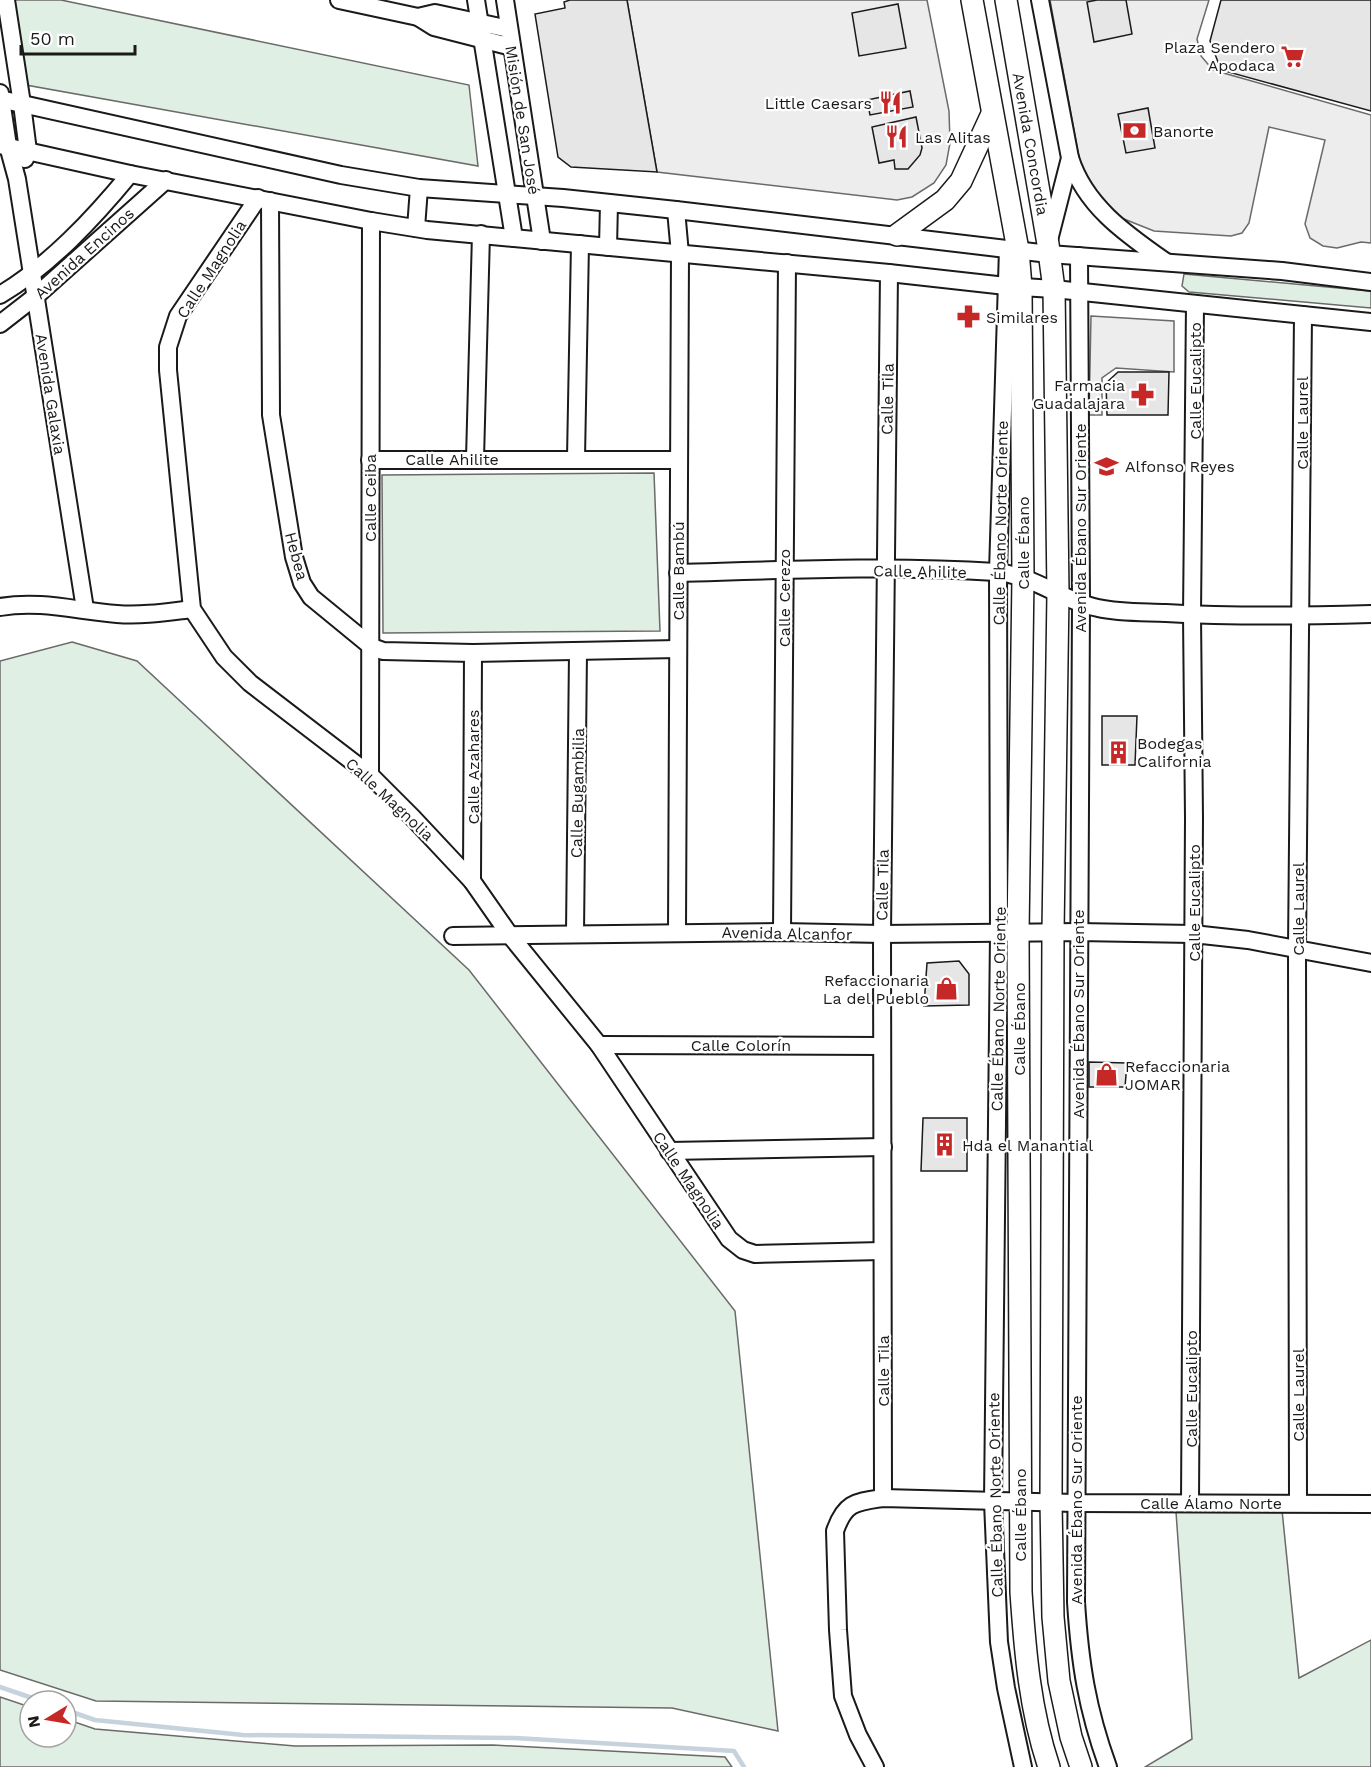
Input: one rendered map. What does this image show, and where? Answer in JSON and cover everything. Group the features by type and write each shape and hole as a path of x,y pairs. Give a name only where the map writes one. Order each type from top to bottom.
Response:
{"main road":[{"name":"Avenida Concordia","path":"972,0 1013,249 1014,287"},
{"name":"Avenida Concordia","path":"1006,0 1054,289"},
{"path":"897,235 945,200 962,181 992,114"},
{"name":"Calle Ébano","path":"1014,287 1023,577 1009,933 1021,1592 1025,1650 1033,1703 1049,1767"},
{"name":"Calle Ébano","path":"1054,289 1058,593 1053,932 1051,1502 1053,1617 1059,1681 1071,1737 1081,1767"}],"street":[{"path":"6,0 28,151 17,179"},
{"path":"339,0 367,3 418,17 435,13 481,31 512,47"},
{"name":"Misión de San José","path":"476,0 514,238"},
{"name":"Misión de San José","path":"505,0 542,241"},
{"path":"1040,0 1070,158 1080,184 1097,206 1129,237 1167,263"},
{"path":"481,31 509,29"},
{"path":"0,97 22,104 341,175 418,188 609,203 1013,249 1048,249 1079,256 1282,271 1371,282"},
{"name":"Avenida Galaxia","path":"0,97 4,146 17,179 85,609"},
{"path":"4,146 130,174 416,228 1014,287 1080,291 1371,322"},
{"path":"1048,249 1070,158"},
{"name":"Avenida Encinos","path":"0,295 67,243 130,174"},
{"name":"Avenida Encinos","path":"0,324 36,296 166,180"},
{"path":"416,228 418,188"},
{"name":"Calle Magnolia","path":"264,199 178,316 168,347 168,370 192,609 203,628 224,657 250,683 370,776 472,881 509,934 599,1045 722,1230 742,1250 755,1254 882,1251"},
{"name":"Hebea","path":"264,199 271,415 294,557 302,583 312,597 372,647"},
{"path":"608,247 609,203"},
{"name":"Calle Bambú","path":"676,210 680,254 677,932"},
{"name":"Calle Ceiba","path":"370,776 371,221"},
{"path":"475,459 481,234"},
{"path":"576,458 580,244"},
{"name":"Avenida Ébano Sur Oriente","path":"1079,256 1081,603 1076,1602 1083,1682 1094,1728 1108,1767"},
{"name":"Calle Cerezo","path":"782,932 787,263"},
{"name":"Calle Tila","path":"883,1498 882,934 889,273"},
{"name":"Calle Ébano Norte Oriente","path":"1014,287 998,572 1009,933 993,1502 999,1642 1023,1767"},
{"name":"Calle Eucalipto","path":"1190,1503 1195,304"},
{"name":"Calle Laurel","path":"1298,1503 1298,949 1303,315"},
{"name":"Calle Ahilite","path":"370,460 576,458 678,460"},
{"name":"Calle Ahilite","path":"678,573 885,569 998,572 1023,577 1081,603 1110,610 1192,615 1371,614"},
{"path":"0,607 48,605 117,614 154,614 192,609"},
{"path":"372,647 390,651 473,653 678,649"},
{"name":"Calle Bugambilia","path":"575,933 578,652"},
{"name":"Calle Azahares","path":"472,881 473,653"},
{"name":"Avenida Alcanfor","path":"453,936 677,932 1193,934 1248,940 1371,963"},
{"name":"Calle Colorín","path":"599,1045 882,1046"},
{"path":"669,1151 883,1147"},
{"name":"Calle Álamo Norte","path":"875,1767 858,1735 843,1696 834,1531 848,1506 883,1498 993,1502 1371,1504"}],"green space":[{"path":"13,0 61,0 469,85 478,166 26,85"},
{"path":"1184,274 1371,291 1371,308 1189,292 1182,286"},
{"path":"654,473 660,631 383,633 382,475"},
{"path":"72,642 137,661 469,970 735,1311 778,1731 672,1708 96,1701 78,1695 78,1689 59,1689 0,1670 0,661"},
{"path":"1282,1510 1299,1678 1371,1640 1371,1767 1145,1767 1192,1739 1176,1512"},
{"path":"0,1697 18,1703 18,1749 78,1749 78,1723 95,1729 295,1746 493,1745 725,1757 732,1767 0,1767"}],"shaded area":[{"path":"627,0 927,0 949,111 950,143 946,165 934,183 912,197 897,200 657,172"},
{"path":"1050,0 1209,0 1197,39 1201,56 1213,70 1371,115 1371,243 1361,242 1337,248 1323,246 1310,238 1305,224 1325,140 1269,127 1249,223 1242,233 1231,236 1154,231 1114,215 1091,190 1080,163"},
{"path":"1091,316 1174,321 1174,372 1116,368 1102,378 1102,415 1089,415"}],"building":[{"path":"570,0 627,0 657,172 571,167 558,157 535,14 565,8 564,2"},
{"path":"1126,0 1132,34 1094,42 1087,2"},
{"name":"Plaza Sendero Apodaca","path":"1221,0 1371,0 1371,111 1221,70 1210,41"},
{"path":"898,4 906,48 859,56 852,13"},
{"name":"Little Caesars","path":"910,91 913,107 870,115 867,100"},
{"path":"1148,108 1155,148 1126,153 1118,114"},
{"name":"Las Alitas","path":"916,117 922,148 920,155 908,169 895,169 894,160 879,163 872,127"},
{"path":"1118,372 1169,372 1168,415 1107,415 1106,383"},
{"name":"Bodegas California","path":"1102,716 1137,716 1135,765 1102,765"},
{"name":"Refaccionaria La del Pueblo","path":"959,961 969,974 969,1005 924,1006 927,963"},
{"name":"Refaccionaria JOMAR","path":"1089,1062 1127,1063 1125,1087 1089,1087"},
{"name":"Hda el Manantial","path":"923,1118 967,1118 967,1171 921,1171"}],"waterway":[{"path":"0,1687 18,1693"},
{"path":"78,1714 95,1720 243,1735 515,1738 734,1751 744,1767"}],"place":[{"name":"Plaza Sendero Apodaca","path":"1293,56"},
{"name":"Little Caesars","path":"890,103"},
{"name":"Banorte","path":"1135,131"},
{"name":"Las Alitas","path":"897,137"},
{"name":"Similares","path":"968,317"},
{"name":"Farmacia Guadalajara","path":"1143,394"},
{"name":"Alfonso Reyes","path":"1107,466"},
{"name":"Bodegas California","path":"1119,752"},
{"name":"Refaccionaria La del Pueblo","path":"947,989"},
{"name":"Refaccionaria JOMAR","path":"1107,1075"},
{"name":"Hda el Manantial","path":"944,1145"}]}
